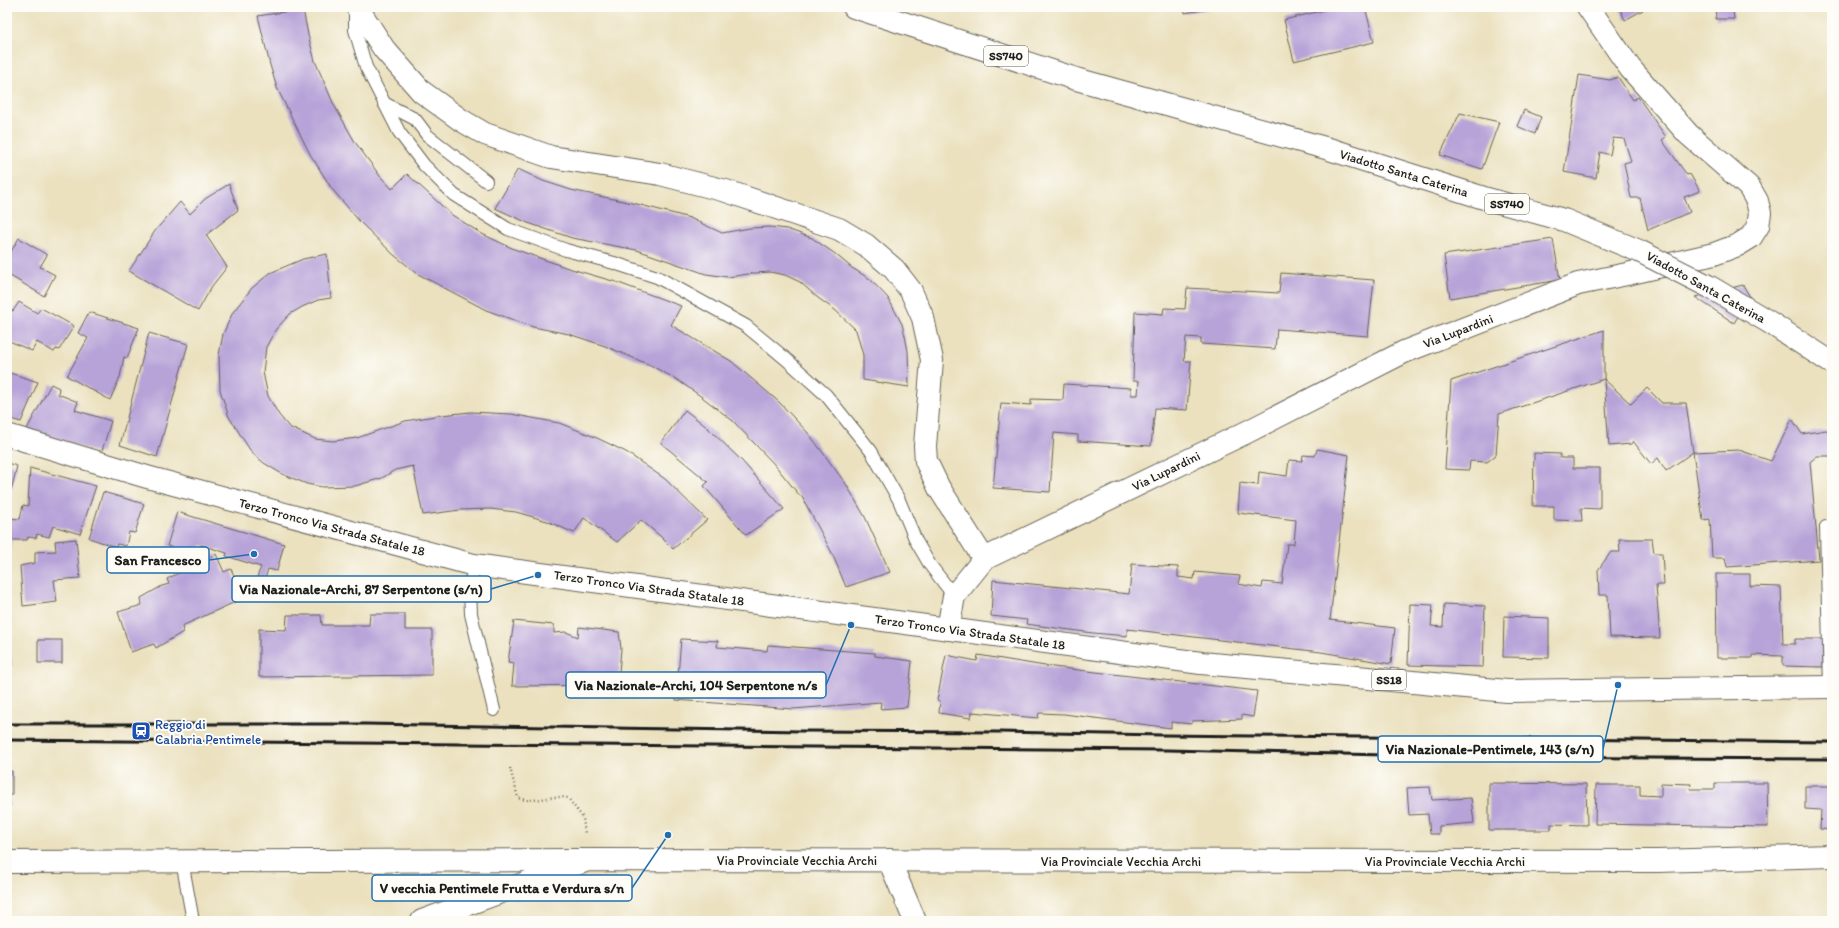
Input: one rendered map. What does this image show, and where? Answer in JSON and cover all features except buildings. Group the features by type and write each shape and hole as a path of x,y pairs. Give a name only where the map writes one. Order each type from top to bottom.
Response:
{"street":[{"path":"356,7 384,49 422,92 461,120 485,134 551,158 660,174 726,191 839,230 866,244 894,269 911,291 923,318 932,360 925,446 926,461 939,488 984,559"},
{"name":"Viadotto Santa Caterina","path":"854,7 1076,79 1329,149 1484,198 1564,220 1638,251 1710,287 1769,322 1832,363"},
{"name":"Via Lupardini","path":"948,629 954,596 984,559 1247,432 1404,352 1578,284 1714,254 1738,246 1751,237 1758,226 1760,213 1757,201 1749,187 1688,134 1630,68 1588,7"},
{"name":"Terzo Tronco Via Strada Statale 18","path":"7,435 147,477 474,565 1200,663 1507,691 1831,687"},
{"name":"Via Provinciale Vecchia Archi","path":"422,921 588,860 1658,861 1832,856"},
{"path":"9,864 182,861 588,860"},
{"path":"889,860 915,921"}],"lane":[{"path":"356,7 355,30 366,67 399,132 424,165 454,195 488,218 508,229 566,250 657,277 746,326 826,395 871,451 900,500 916,541 930,565 954,596"},
{"path":"384,103 415,119 427,135 486,181"},
{"path":"1831,687 1826,527 1832,527"},
{"path":"474,565 470,588 471,614 494,710"},
{"path":"182,861 192,921"}],"path":[{"path":"510,768 518,798 528,801 559,796 568,798 582,818 588,860"}],"railway":[{"path":"7,724 365,724 802,731 1832,742"},
{"path":"7,740 1167,750 1474,757 1832,759"}],"place":[{"name":"San Francesco","path":"254,554"},
{"name":"Via Nazionale-Archi, 87 Serpentone (s/n)","path":"538,575"},
{"name":"Via Nazionale-Archi, 104 Serpentone n/s","path":"851,625"},
{"name":"Via Nazionale-Pentimele, 143 (s/n)","path":"1618,685"},
{"name":"Reggio di Calabria Pentimele","path":"141,731"},
{"name":"V vecchia Pentimele Frutta e Verdura s/n","path":"668,835"}]}
